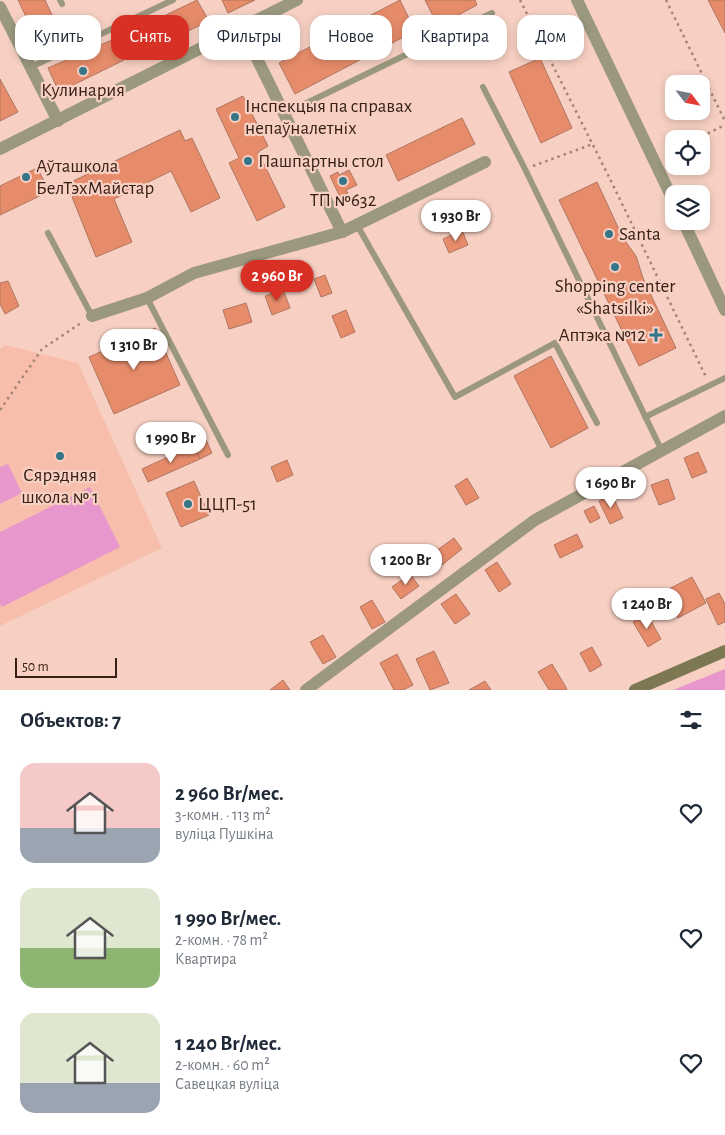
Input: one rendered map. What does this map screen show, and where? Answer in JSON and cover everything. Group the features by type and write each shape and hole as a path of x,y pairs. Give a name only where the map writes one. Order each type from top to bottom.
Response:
{"main road":[{"path":"635,690 725,651"}],"street":[{"path":"268,15 297,0"},
{"path":"577,0 666,185"},
{"path":"0,7 4,26 31,67 58,121"},
{"path":"0,149 199,50"},
{"path":"258,60 342,232"},
{"path":"92,316 147,298 194,273 342,232 485,162"},
{"path":"687,230 725,310"},
{"path":"306,690 535,520 725,416"}],"lane":[{"path":"31,67 173,0"},
{"path":"284,114 492,13"},
{"path":"483,87 662,450"},
{"path":"357,225 455,397 555,342 597,423"},
{"path":"48,233 92,316"},
{"path":"147,298 228,455"},
{"path":"645,416 725,378"}],"path":[{"path":"520,0 593,144 710,385"},
{"path":"666,0 725,121"},
{"path":"710,132 725,125"},
{"path":"525,169 593,144"},
{"path":"0,410 42,349 92,316"}],"shaded area":[{"name":"Сярэдняя школа № 1","path":"5,345 78,363 162,548 0,626 0,349"},
{"path":"8,464 22,493 0,504 0,467"},
{"path":"90,487 120,547 2,607 0,604 0,532"},
{"path":"725,669 725,690 673,690"}],"building":[{"path":"18,0 45,0 52,15 25,15"},
{"path":"197,0 206,15 199,15 199,26 189,31 189,15 166,15"},
{"path":"222,0 255,0 228,13"},
{"path":"400,0 407,15 402,15 402,38 392,43 392,15 371,15"},
{"path":"425,0 475,0 477,5 458,15 432,15"},
{"path":"708,0 725,0 725,33"},
{"path":"111,40 111,60 124,60 59,92 48,68 66,60 101,60 101,45"},
{"path":"310,47 310,60 360,60 295,94 279,63 285,60 300,60 300,52"},
{"path":"536,60 541,60 572,128 541,143 509,72"},
{"path":"0,79 18,112 0,121"},
{"name":"Пашпартны стол","path":"243,96 268,146 258,152 285,207 257,221 229,163 239,158 216,109"},
{"path":"462,118 475,144 398,181 386,155"},
{"path":"180,130 185,141 192,138 220,198 191,212 171,171 114,199 132,242 96,257 72,197 78,195 71,182"},
{"path":"37,168 50,191 0,215 0,186"},
{"name":"ТП №632","path":"349,170 357,185 346,190 348,193 340,197 330,176 338,172 339,175"},
{"name":"Shopping center «Shatsilki»","path":"597,182 623,238 636,256 643,278 676,348 639,366 559,200"},
{"path":"462,230 468,245 449,253 443,239"},
{"path":"325,275 332,293 321,297 314,279"},
{"path":"8,281 19,306 5,314 0,304 0,283"},
{"path":"283,289 290,308 272,315 265,296"},
{"path":"246,303 252,322 229,329 223,310"},
{"path":"346,310 355,332 341,338 332,316"},
{"path":"155,328 180,385 114,414 89,357"},
{"path":"551,356 588,428 551,448 514,376"},
{"path":"206,440 212,453 200,459 194,445"},
{"path":"194,445 200,459 148,482 142,469"},
{"path":"698,452 707,472 692,478 684,458"},
{"path":"287,460 293,475 277,482 271,467"},
{"path":"467,478 479,498 466,505 455,486"},
{"path":"668,479 675,499 659,505 651,485"},
{"name":"ЦЦП-51","path":"194,481 209,515 181,527 166,493"},
{"path":"612,495 623,518 610,524 599,501"},
{"path":"594,506 600,518 590,523 584,511"},
{"path":"577,534 583,547 560,558 554,545"},
{"path":"454,538 462,549 442,565 433,553"},
{"path":"497,562 511,584 499,592 485,570"},
{"path":"410,574 419,586 401,599 392,587"},
{"path":"692,577 706,603 678,618 665,591"},
{"path":"719,593 725,604 725,622 718,625 706,599"},
{"path":"456,594 470,614 455,624 441,604"},
{"path":"372,600 385,622 372,629 360,607"},
{"path":"647,614 661,639 648,647 633,622"},
{"path":"323,635 336,657 323,664 310,642"},
{"path":"592,647 602,665 590,672 580,653"},
{"path":"434,651 449,683 430,690 416,659"},
{"path":"397,654 413,685 403,690 394,690 380,663"},
{"path":"552,664 567,689 549,690 538,672"},
{"path":"283,680 290,690 270,690"},
{"path":"485,681 491,690 469,690"}],"place":[{"name":"Кулинария","path":"83,71"},
{"name":"Інспекцыя па справах непаўналетніх","path":"235,117"},
{"name":"Пашпартны стол","path":"248,161"},
{"name":"Аўташкола БелТэхМайстар","path":"26,177"},
{"name":"ТП №632","path":"343,181"},
{"name":"Santa","path":"609,234"},
{"name":"Shopping center «Shatsilki»","path":"615,267"},
{"name":"Аптэка №12","path":"656,335"},
{"name":"Сярэдняя школа № 1","path":"60,456"},
{"name":"ЦЦП-51","path":"188,504"}]}
